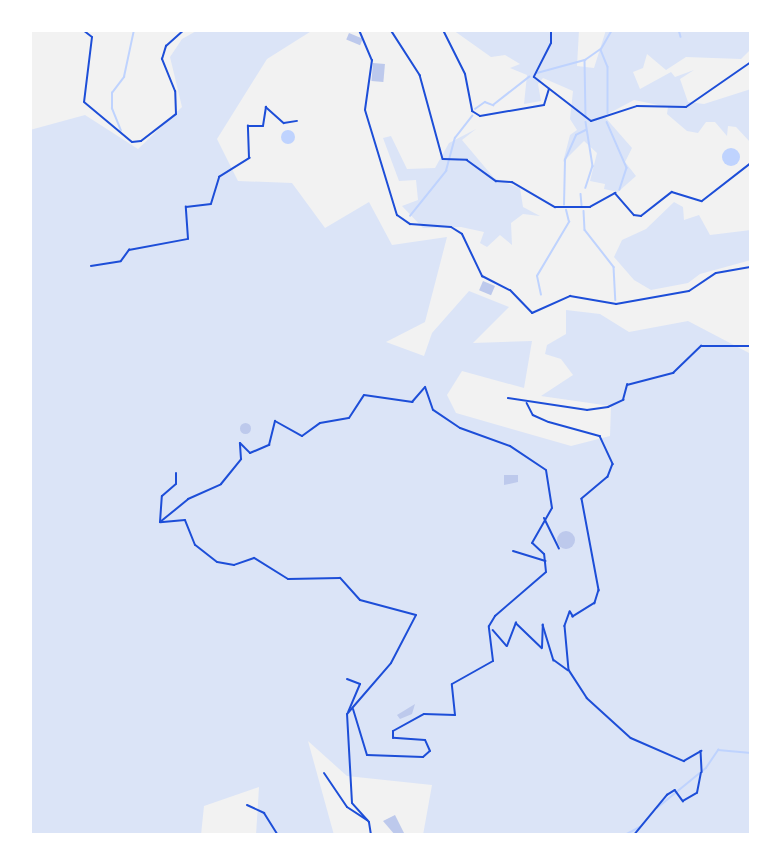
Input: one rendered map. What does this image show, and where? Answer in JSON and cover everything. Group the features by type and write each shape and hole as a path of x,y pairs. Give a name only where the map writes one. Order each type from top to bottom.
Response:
{"street":[{"path":"83,30 92,38 84,102 132,142 141,141 176,114 175,91 162,59 166,46 184,30"},
{"path":"359,30 372,60 365,111 397,214 410,224 451,227 462,234 482,276 510,290 532,313 561,300 638,301 689,291 716,273 751,267"},
{"path":"443,30 465,74 472,111 480,116 544,105 549,89"},
{"path":"550,30 551,43 532,71 549,89 591,121 637,106 674,111 707,97 751,62"},
{"path":"160,522 188,499 221,484 241,459 240,443 250,453 269,445 275,421 302,436 320,423 349,418 364,395 412,402 425,387 434,410 460,428 540,462 552,501 532,543 546,561 546,572 516,594 489,626 494,661 452,684 455,715 424,714 393,731 393,738 425,740 430,751 423,757 367,755 352,710"},
{"path":"160,522 162,496 176,484 176,473"},
{"path":"544,518 559,549"},
{"path":"160,522 185,520 195,545 217,562 234,565 254,558 288,579 340,578 360,600 416,615 391,663 347,714"},
{"path":"513,551 546,561"},
{"path":"347,679 360,684 347,714 352,803 369,822 371,835"},
{"path":"324,773 347,807 369,822"},
{"path":"248,805 264,813 278,835"}],"path":[{"path":"391,30 420,75 436,145 447,160 454,162 467,160 496,182 512,182 555,207 590,207 615,193 634,216 641,216 672,192 702,201 751,163"},
{"path":"91,266 121,261 129,250 188,239 186,207 211,204 219,177 249,158 248,126 263,126 266,107 284,123 297,121"},
{"path":"508,398 587,410 608,407 623,400 627,385 673,373 701,346 751,346"},
{"path":"527,402 533,415 549,422 600,436 613,464 612,472 582,499 599,590 595,603 573,617 570,612 565,626 569,670"},
{"path":"489,626 507,646 516,623 542,648 543,625 554,660 569,670 587,698 631,738 684,761 701,751 702,772 697,793 683,801 675,790 667,795 634,835"}],"shaded area":[{"path":"198,30 313,30 267,59 217,139 238,181 292,183 325,228 369,202 392,245 447,237 425,322 386,342 424,356 432,333 469,291 509,307 473,343 532,341 524,388 462,371 447,395 456,413 571,446 610,436 611,406 541,396 573,375 561,359 545,354 547,345 566,334 566,310 600,314 629,332 688,321 751,354 751,835 423,835 432,785 347,776 308,741 334,835 256,835 259,787 204,806 201,835 30,835 30,130 85,115 138,149 182,107 170,57 182,39"},
{"path":"453,30 579,30 577,66 594,68 606,30 751,30 751,49 741,59 686,57 666,70 647,54 643,68 633,72 640,89 671,72 675,77 694,70 680,79 688,102 704,104 751,89 751,143 736,127 728,126 727,136 715,122 706,122 698,133 687,131 667,114 668,107 634,100 604,116 632,148 625,162 636,176 618,192 604,189 605,184 590,181 597,153 584,141 563,162 570,135 577,130 570,119 573,91 543,78 538,84 541,101 524,104 527,75 510,68 520,64 505,55 491,57"},
{"path":"476,129 462,140 494,178 520,188 523,207 540,216 523,214 511,223 512,245 500,235 487,247 480,243 484,232 461,227 423,228 402,206 418,200 416,180 399,181 383,138 391,136 407,169 435,168 449,143"},
{"path":"674,202 683,207 684,220 699,215 710,235 751,230 751,260 700,274 688,283 651,290 634,280 614,257 622,240 646,229"}],"water":[{"path":"288,130 293,132 295,137 293,142 288,144 283,142 281,137 283,132"},
{"path":"731,148 737,151 740,157 737,163 731,166 725,163 722,157 725,151"}],"building":[{"path":"349,33 363,39 360,45 346,39"},
{"path":"373,63 385,64 383,82 371,81"},
{"path":"483,281 495,286 491,295 479,290"},
{"path":"245,423 249,424 249,432 245,433 241,432 240,428 241,424"},
{"path":"504,475 518,475 518,482 504,485"},
{"path":"566,531 572,534 575,540 572,546 566,549 560,546 557,540 560,534"},
{"path":"415,704 412,714 400,719 397,715"},
{"path":"395,815 405,835 395,835 383,821"}],"waterway":[{"path":"121,131 112,109 112,93 124,77 134,30"},
{"path":"537,73 585,60 601,49 612,30"},
{"path":"679,30 681,37"},
{"path":"601,50 608,67 608,113"},
{"path":"585,60 586,117"},
{"path":"475,109 485,102 493,105 529,77"},
{"path":"410,216 446,171 455,138 472,116"},
{"path":"586,122 593,166 586,188"},
{"path":"607,122 627,168 620,190"},
{"path":"564,205 565,160 576,135 586,130"},
{"path":"581,194 582,205"},
{"path":"541,295 537,276 569,222 566,210"},
{"path":"584,211 585,230 614,267 616,300"},
{"path":"657,808 706,768 718,750 751,753"},
{"path":"625,835 640,827"}]}
